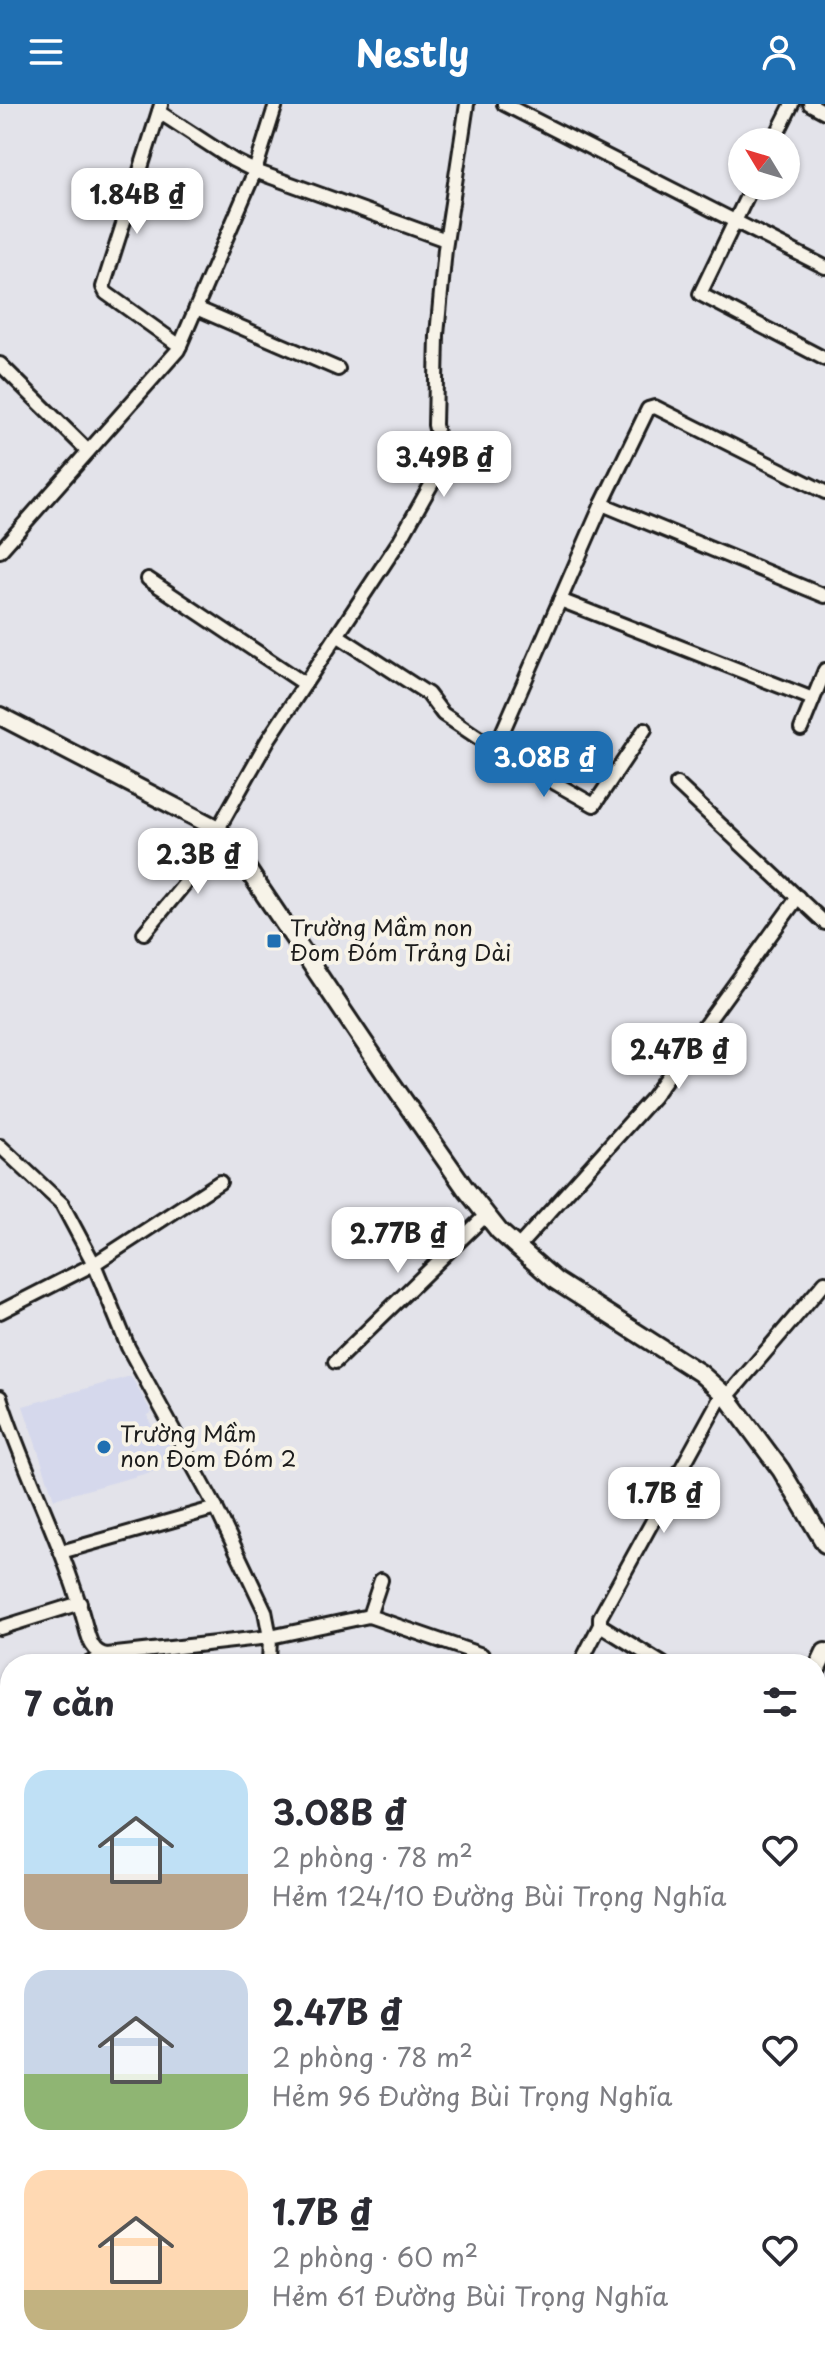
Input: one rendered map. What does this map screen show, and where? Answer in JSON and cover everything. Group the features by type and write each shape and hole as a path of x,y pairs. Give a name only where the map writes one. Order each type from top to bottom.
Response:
{"street":[{"path":"0,551 180,346 255,171 276,104"},
{"path":"144,933 221,833 268,740 400,540 436,476 442,455 435,425 437,335 446,240 467,104"},
{"path":"504,104 825,267"},
{"path":"780,128 792,104"},
{"path":"810,104 825,112"},
{"path":"180,346 106,293 103,287 160,108 233,160 255,171 446,240"},
{"path":"745,200 700,294 825,359"},
{"path":"196,308 338,369"},
{"path":"0,364 88,451"},
{"path":"495,749 645,411 655,407 825,492"},
{"path":"602,504 825,596"},
{"path":"148,579 305,684"},
{"path":"560,600 813,699"},
{"path":"337,635 428,694 443,714 495,749 594,805 645,729"},
{"path":"801,729 825,670"},
{"path":"0,716 221,833 388,1078 486,1215 517,1248 556,1281 700,1373 725,1395 781,1470 824,1538"},
{"path":"677,784 825,923"},
{"path":"517,1248 653,1097 798,897"},
{"path":"0,1146 62,1204 94,1264 128,1347 216,1508 265,1611 269,1654"},
{"path":"0,1312 94,1264 220,1182"},
{"path":"335,1362 486,1215"},
{"path":"585,1654 600,1625 600,1617 662,1500 725,1395 825,1282"},
{"path":"0,1397 7,1437 61,1552 93,1648 99,1654"},
{"path":"61,1552 216,1508"},
{"path":"369,1616 381,1580"},
{"path":"0,1628 80,1603"},
{"path":"116,1654 270,1637 369,1616 479,1654"},
{"path":"600,1625 647,1654"}],"shaded area":[{"name":"Trường Mầm non Đom Đóm 2","path":"131,1376 152,1413 147,1415 153,1429 161,1428 180,1464 54,1499 23,1406"}],"place":[{"name":"Trường Mầm non Đom Đóm Trảng Dài","path":"274,941"},
{"name":"Trường Mầm non Đom Đóm 2","path":"104,1447"}]}
